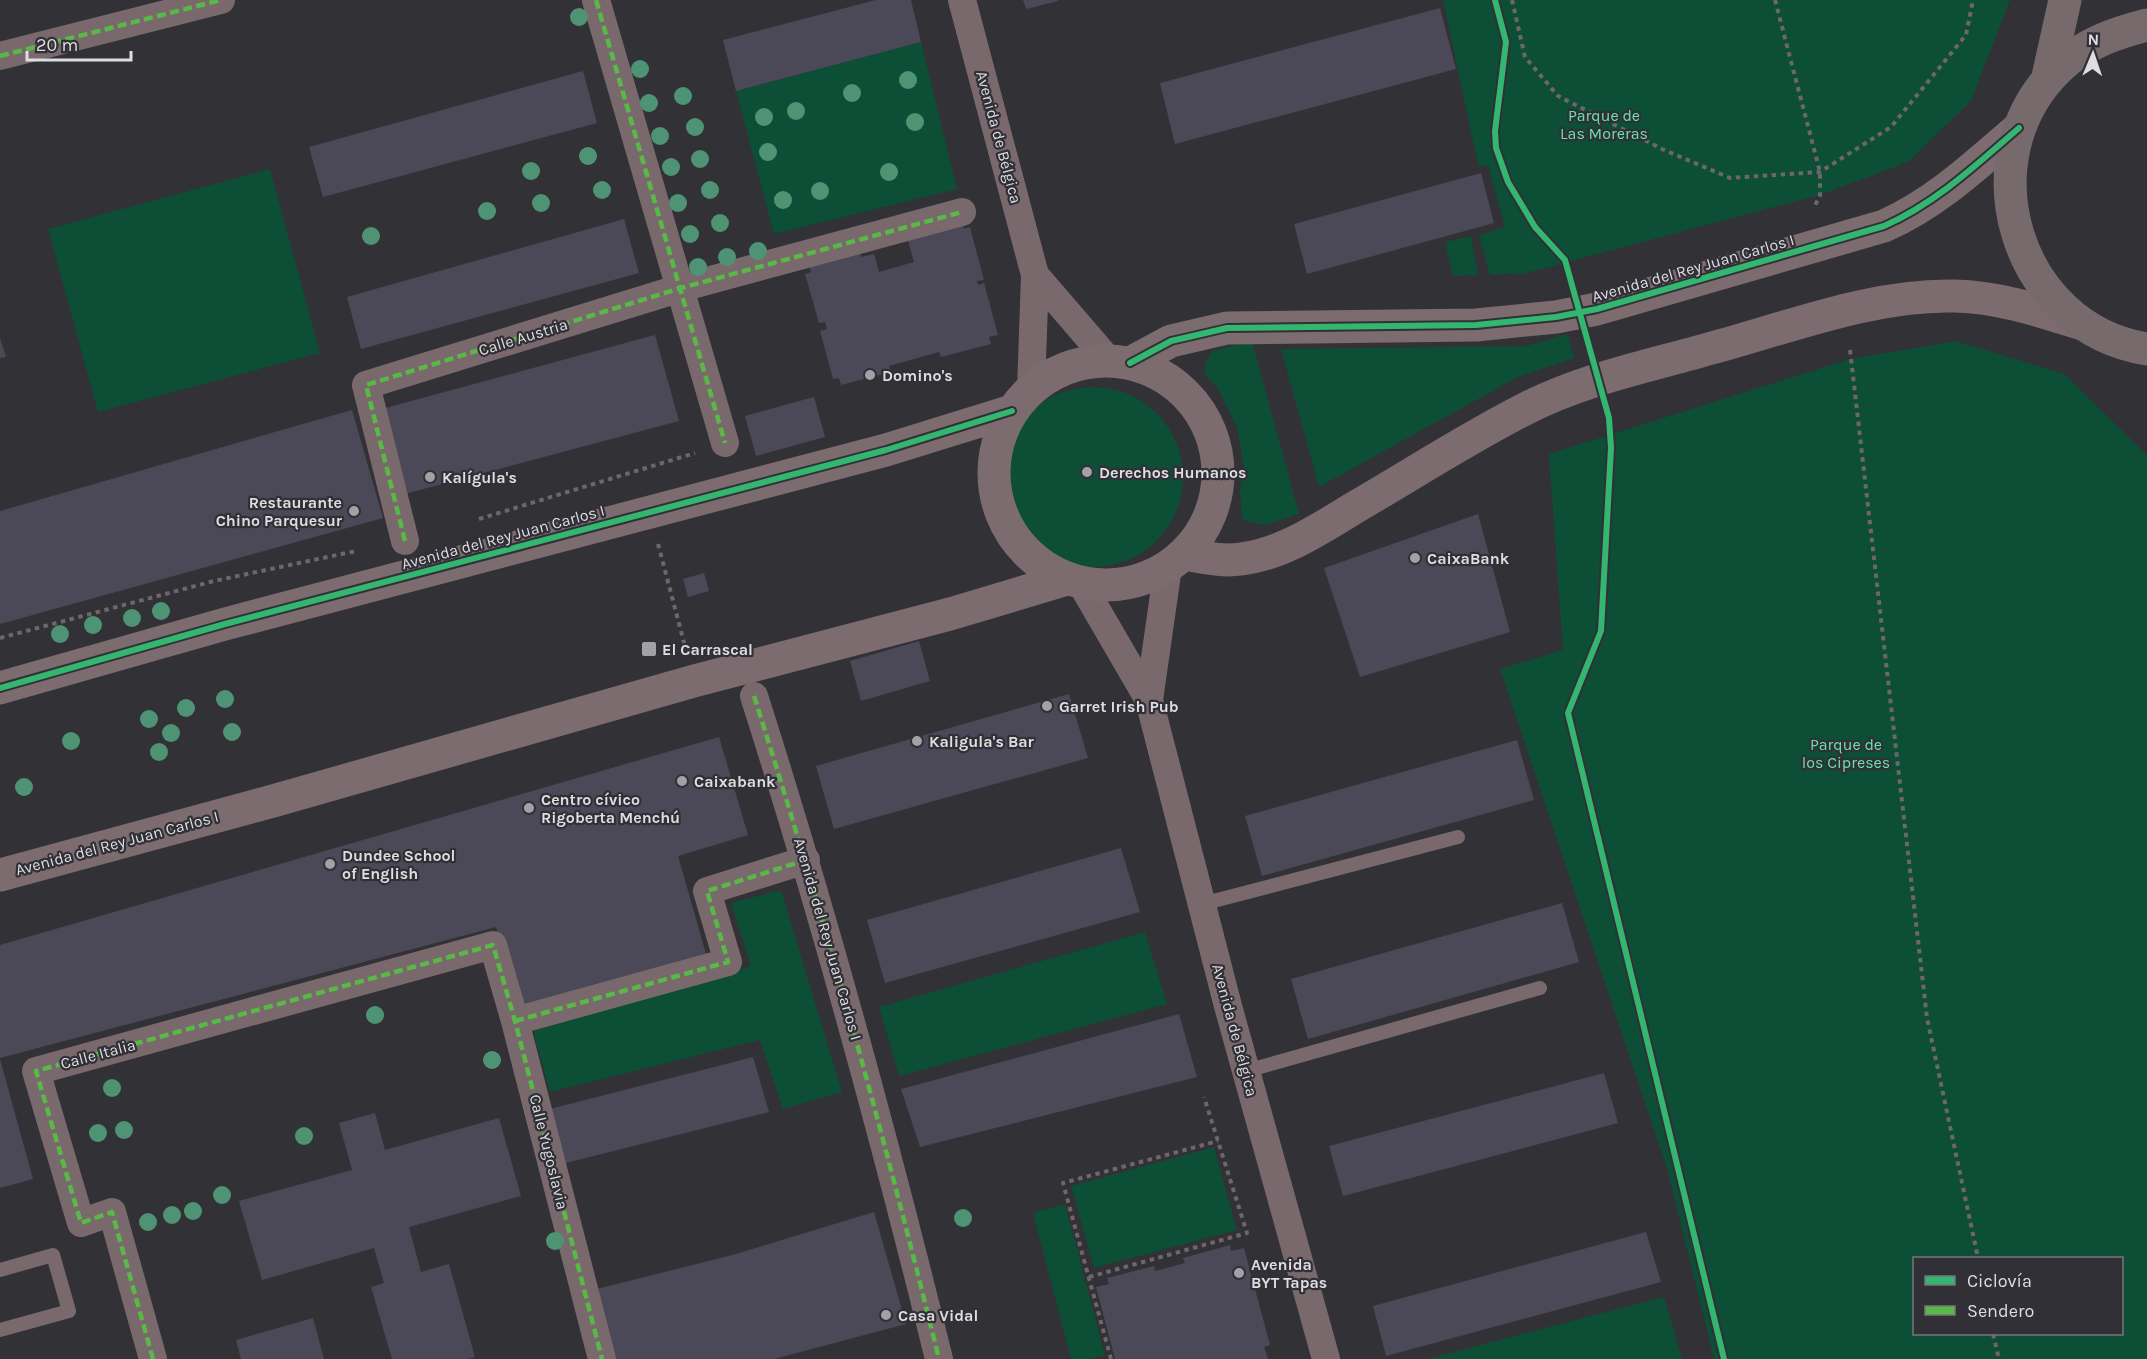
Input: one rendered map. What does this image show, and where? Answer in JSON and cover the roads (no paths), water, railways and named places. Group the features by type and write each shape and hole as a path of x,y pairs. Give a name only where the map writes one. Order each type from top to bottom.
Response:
{"main road":[{"path":"2047,81 2065,0"},
{"path":"2082,324 2056,301 2037,275 2016,231 2010,182 2011,163 2019,128 2047,81 2062,65 2095,43 2147,24"},
{"name":"Avenida del Rey Juan Carlos I","path":"0,688 237,621 886,450 1021,400 1067,368 1120,362 1179,338 1227,328 1484,325 1597,309 1884,226 1926,205 2019,128"},
{"path":"1176,560 1251,558 1276,550 1316,530 1496,424 1547,398 1598,380 1840,313 1911,298 1956,296 2014,304 2082,324 2134,347 2147,374"},
{"path":"1021,400 998,442 993,476 999,509 1014,538 1038,562 1074,580 1103,586 1126,584 1148,577 1176,560 1205,527 1217,494 1218,460 1209,426 1190,398 1163,376 1120,362"},
{"name":"Avenida del Rey Juan Carlos I","path":"0,875 694,681 1074,580"}],"street":[{"path":"0,56 221,0"},
{"path":"596,0 725,443"},
{"name":"Avenida de Bélgica","path":"962,0 1035,275"},
{"name":"Calle Austria","path":"405,541 366,385 681,288 962,212"},
{"path":"1035,275 1120,362"},
{"path":"1021,400 1035,275"},
{"path":"1149,700 1176,560"},
{"path":"1074,580 1149,700"},
{"name":"Avenida del Rey Juan Carlos I","path":"754,696 806,860 896,1183 939,1359"},
{"name":"Avenida de Bélgica","path":"1149,700 1246,1071 1326,1359"},
{"path":"515,1021 728,962 707,891 806,860"},
{"name":"Calle Yugoslavia","path":"493,945 515,1021 602,1359"},
{"name":"Calle Italia","path":"153,1359 112,1212 81,1223 36,1071 493,945"}],"lane":[{"path":"1202,904 1458,837"},
{"path":"1246,1071 1540,988"},
{"path":"0,1270 53,1255 69,1311 0,1330"}],"place":[{"name":"Domino's","path":"870,375"},
{"name":"Derechos Humanos","path":"1087,472"},
{"name":"Kalígula's","path":"430,477"},
{"name":"Restaurante Chino Parquesur","path":"354,511"},
{"name":"CaixaBank","path":"1415,558"},
{"name":"El Carrascal","path":"649,649"},
{"name":"Garret Irish Pub","path":"1047,706"},
{"name":"Kaligula's Bar","path":"917,741"},
{"name":"Caixabank","path":"682,781"},
{"name":"Centro cívico Rigoberta Menchú","path":"529,808"},
{"name":"Dundee School of English","path":"330,864"},
{"name":"Avenida BYT Tapas","path":"1239,1273"},
{"name":"Casa Vidal","path":"886,1315"}],"park label":[{"name":"Parque de Las Moreras","path":"1604,124"},
{"name":"Parque de los Cipreses","path":"1846,753"}]}
